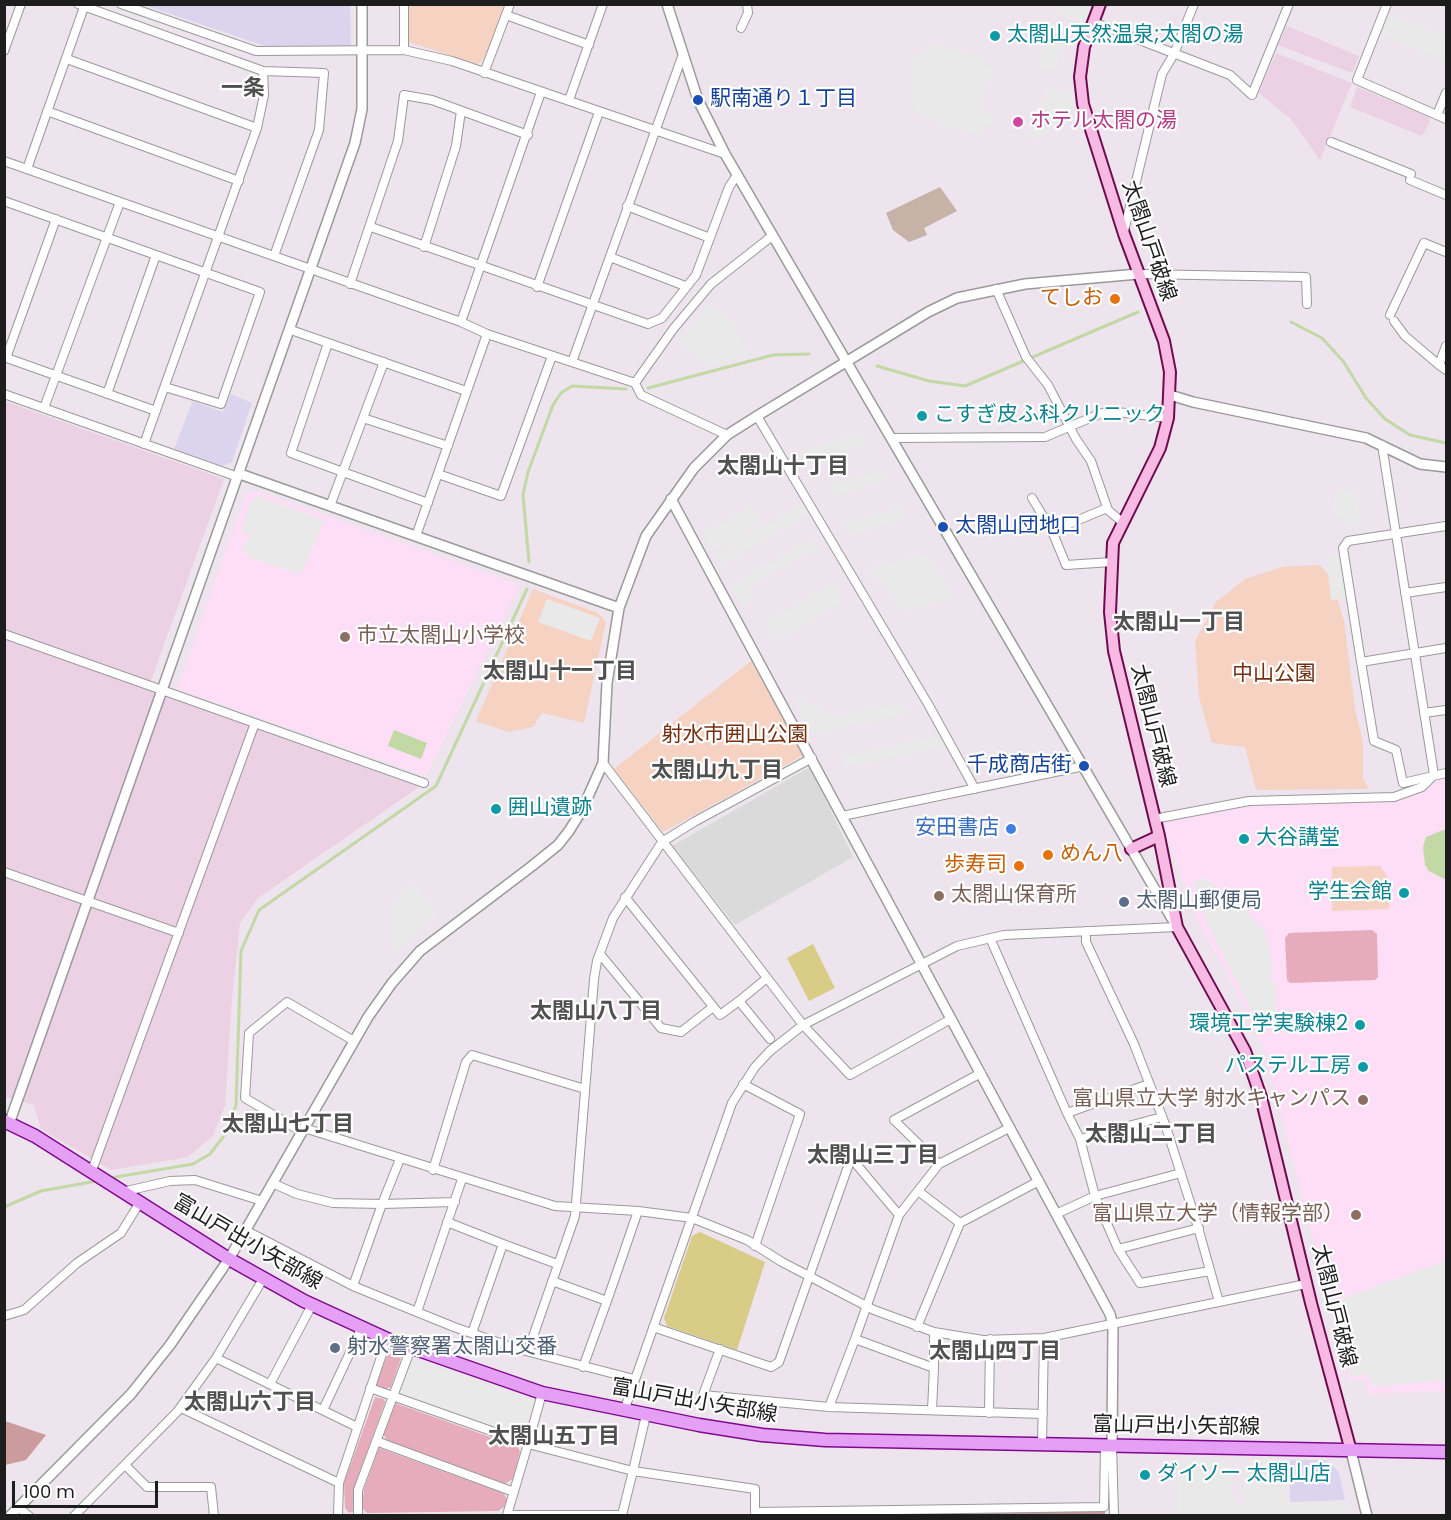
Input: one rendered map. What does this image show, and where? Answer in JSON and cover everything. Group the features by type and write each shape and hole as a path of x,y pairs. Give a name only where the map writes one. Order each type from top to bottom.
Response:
{"main road":[{"name":"太閤山戸破線","path":"1100,4 1084,47 1080,77 1081,95 1093,143 1138,274 1164,341 1170,372 1168,418 1160,448 1113,543 1110,612 1114,651 1159,836 1177,927 1245,1051 1261,1097 1306,1284 1351,1451"},
{"path":"1131,849 1159,836"},
{"name":"富山戸出小矢部線","path":"7,1123 34,1136 229,1259 312,1305 387,1339 542,1393 624,1411 762,1435 825,1440 1446,1452"}],"street":[{"path":"4,51 21,4"},
{"path":"121,4 256,51 404,50 452,61 725,154"},
{"path":"7,1123 291,330 355,143 362,109 362,4"},
{"path":"404,4 404,50"},
{"path":"484,73 510,4"},
{"path":"569,100 603,4"},
{"path":"624,1411 732,1103 743,1084 770,1051 803,1025 957,946 1004,935 1177,927 725,154 698,100 667,4"},
{"path":"741,28 748,14 747,4"},
{"path":"1124,234 1162,74 1174,54 1194,4"},
{"path":"1093,22 1230,75 1252,95 1289,4"},
{"path":"1387,4 1357,80 1446,119"},
{"path":"27,169 67,59 81,6 263,71 324,73 319,130 274,256"},
{"path":"506,15 589,45"},
{"path":"572,362 683,54"},
{"path":"67,59 257,128"},
{"path":"144,444 257,128 264,95 263,71"},
{"path":"460,322 528,135 541,92"},
{"path":"1437,115 1446,93"},
{"path":"350,284 398,141 404,95 432,100 528,135"},
{"path":"47,111 239,181"},
{"path":"424,247 456,146 461,111"},
{"path":"537,287 599,112"},
{"path":"1331,142 1446,195"},
{"path":"4,161 460,322 487,334 635,383 641,395 728,435"},
{"path":"371,227 648,324 662,318 685,286 696,275 729,187 737,175"},
{"path":"4,201 260,292 221,404 165,387"},
{"path":"44,408 120,202"},
{"path":"627,206 710,238"},
{"path":"56,219 5,357 156,411"},
{"path":"635,383 711,284 772,236"},
{"path":"1446,252 1424,243 1392,318 1405,336 1446,370"},
{"path":"107,393 156,255"},
{"path":"610,257 685,286"},
{"path":"10,1515 131,1394 170,1345 229,1259 354,1041 392,983 420,951 558,844 582,810 603,763 607,683 619,608 646,536 694,468 728,435 845,360 928,312 957,298 996,289 1080,278 1138,274 1306,277 1307,304"},
{"path":"996,289 1026,357 1048,385 1091,461 1107,508 1122,522"},
{"path":"291,330 466,391"},
{"path":"416,536 487,334"},
{"path":"328,343 291,453 428,503"},
{"path":"1439,365 1446,346"},
{"path":"438,474 501,496 552,356"},
{"path":"330,506 384,362"},
{"path":"4,394 619,608"},
{"path":"1170,395 1193,402 1347,434 1382,445 1420,464 1446,467"},
{"path":"893,438 1045,438 1102,413 1117,412 1168,418"},
{"path":"757,416 928,704 975,789"},
{"path":"363,418 448,446"},
{"path":"1382,445 1434,775"},
{"path":"1032,498 1052,531 1066,566 1112,562"},
{"path":"370,1388 528,1444 633,1471 755,1489 755,1512 1104,1507 1109,1445 1113,1325 1110,1314 671,499"},
{"path":"1052,531 1107,508"},
{"path":"1446,526 1348,542 1343,548 1374,741 1396,750 1403,783 1446,773"},
{"path":"1405,593 1446,587"},
{"path":"4,634 424,783"},
{"path":"1361,662 1446,648"},
{"path":"1424,713 1446,710"},
{"path":"93,1174 255,723"},
{"path":"528,1351 576,1209 594,979 600,954 625,897 662,842 694,822 812,758"},
{"path":"603,763 803,1025 850,1075 951,1019"},
{"path":"842,816 1084,766"},
{"path":"1155,819 1249,801 1394,797 1422,788 1434,775"},
{"path":"4,872 179,933"},
{"path":"625,897 720,1015 767,978"},
{"path":"1086,931 1086,942 1134,1044 1149,1083 1199,1228 1219,1302"},
{"path":"990,938 1080,1139 1095,1196 1118,1249 1140,1283 1210,1271"},
{"path":"600,954 661,1028 681,1032 713,1007"},
{"path":"739,1001 770,1040"},
{"path":"354,1041 287,1002 249,1033 245,1098 303,1130 555,1206 576,1209 638,1210 692,1218 755,1245 864,1305 934,1332 990,1340 1044,1338 1306,1284"},
{"path":"433,1170 466,1062 472,1055 585,1089"},
{"path":"939,1164 894,1120 981,1073"},
{"path":"1067,1113 1149,1083"},
{"path":"743,1084 800,1114 755,1245"},
{"path":"1080,1139 1161,1117"},
{"path":"830,1407 855,1339 864,1305 898,1215 939,1164 1009,1128"},
{"path":"653,1327 771,1367 779,1362 851,1158 898,1215"},
{"path":"352,1286 400,1159"},
{"path":"1056,1214 1095,1196 1181,1173"},
{"path":"417,1312 462,1179"},
{"path":"120,1190 170,1181 195,1180 262,1201"},
{"path":"917,1327 960,1223 1039,1182"},
{"path":"272,1183 297,1194 333,1203 455,1202"},
{"path":"918,1191 960,1223"},
{"path":"4,1316 24,1310 78,1263 121,1233 140,1202"},
{"path":"583,1367 638,1210"},
{"path":"447,1222 557,1264"},
{"path":"1118,1249 1199,1228"},
{"path":"245,1230 352,1286 417,1312 528,1351 634,1379"},
{"path":"472,1333 503,1244"},
{"path":"74,1515 181,1408 216,1358 263,1279"},
{"path":"552,1281 608,1301"},
{"path":"270,1384 312,1305"},
{"path":"323,1410 362,1327"},
{"path":"932,1410 934,1332"},
{"path":"1042,1444 1044,1338"},
{"path":"338,1515 339,1483 387,1339"},
{"path":"855,1339 934,1368"},
{"path":"989,1413 990,1340"},
{"path":"358,1515 358,1490 411,1348"},
{"path":"720,1349 703,1395 830,1407 1043,1414"},
{"path":"216,1358 357,1427"},
{"path":"507,1515 542,1393"},
{"path":"181,1408 339,1483"},
{"path":"497,1515 622,1515 646,1415"},
{"path":"376,1441 514,1492"},
{"path":"1109,1445 1114,1515"},
{"path":"1351,1451 1367,1515"},
{"path":"125,1465 147,1487 211,1487 214,1515"},
{"path":"18,1508 29,1515"}],"shaded area":[{"path":"1058,4 1092,5 1083,23 1056,11"},
{"path":"144,5 350,5 351,46 265,46"},
{"path":"1391,15 1446,37 1446,61 1382,36"},
{"path":"1050,22 1070,28 1063,50 1060,49 1056,66 1050,72 1038,69"},
{"path":"1287,26 1359,56 1352,73 1278,45"},
{"path":"928,43 987,59 985,65 995,68 977,107 994,116 991,127 982,125 980,137 920,115 913,109 913,57 927,49"},
{"path":"1276,53 1352,83 1320,160 1291,119 1259,93"},
{"path":"1047,87 1071,91 1074,117 1033,142 1027,137 1034,110 1040,111"},
{"path":"1357,87 1429,117 1430,122 1422,136 1350,107"},
{"path":"940,187 957,211 924,228 927,235 909,242 893,230 886,213"},
{"path":"708,303 731,319 751,355 709,367 679,343"},
{"path":"231,394 252,403 232,462 222,466 174,449 193,401 223,412"},
{"path":"4,401 224,479 148,689 419,787 258,898 240,923 225,1106 212,1137 188,1157 111,1170 41,1129 34,1105 5,1097"},
{"path":"859,433 863,445 805,464 801,452"},
{"path":"882,470 885,482 831,498 830,484"},
{"path":"1349,489 1356,491 1360,525 1354,526 1333,515 1335,491"},
{"name":"市立太閤山小学校","path":"257,491 520,585 426,776 177,689 246,494"},
{"path":"257,496 324,520 301,575 248,557 243,548 250,535 242,532 250,502"},
{"path":"802,504 809,515 720,566 713,555"},
{"path":"751,506 761,524 712,552 702,534"},
{"path":"902,506 906,519 853,536 840,526"},
{"path":"811,539 819,552 807,553 747,588 753,599 742,606 730,586"},
{"path":"927,553 953,597 902,612 882,578 872,580 868,568"},
{"path":"1342,555 1348,598 1331,600 1326,557"},
{"path":"834,583 842,603 775,642 764,623"},
{"path":"547,599 600,618 591,641 538,622"},
{"path":"798,697 835,716 899,703 907,708 909,715 812,734 795,702"},
{"path":"394,730 427,743 421,759 388,746"},
{"path":"936,735 946,747 846,767 839,757"},
{"path":"810,767 853,857 735,925 672,846"},
{"name":"富山県立大学 射水キャンパス","path":"1446,778 1446,1391 1369,1394 1365,1379 1350,1381 1264,1048 1230,978 1202,930 1162,823 1163,820 1183,815 1251,805 1393,800 1414,794"},
{"path":"1446,829 1446,880 1429,871 1425,865 1423,847 1426,837"},
{"path":"1204,878 1246,911 1265,932 1274,972 1268,978 1275,982 1277,1019 1259,1024 1210,930 1193,882"},
{"path":"411,883 438,913 399,950 391,945 391,906"},
{"path":"1372,930 1377,934 1378,977 1375,980 1290,983 1287,980 1285,938 1289,933"},
{"path":"813,944 835,988 809,1001 787,958"},
{"path":"700,1232 765,1262 737,1350 667,1326 664,1318 692,1236"},
{"path":"1446,1260 1446,1380 1372,1387 1368,1374 1351,1377 1334,1302"},
{"path":"391,1346 402,1349 402,1355 391,1387 383,1390 376,1384"},
{"path":"411,1358 534,1400 525,1433 520,1437 403,1396 400,1389"},
{"path":"375,1397 384,1399 385,1402 354,1488 354,1511 349,1513 345,1508 344,1483"},
{"path":"395,1403 518,1447 520,1452 513,1479 504,1484 387,1441 383,1433"},
{"path":"5,1421 46,1435 26,1460 5,1465"},
{"path":"379,1448 503,1493 507,1499 504,1507 498,1511 367,1513 362,1508 364,1489"},
{"path":"1177,1460 1224,1460 1231,1469 1233,1502 1244,1503 1244,1470 1251,1460 1286,1460 1287,1502 1347,1502 1351,1515 1178,1515"},
{"path":"1290,1460 1326,1460 1339,1472 1345,1500 1290,1502"},
{"path":"1105,1510 1105,1516 918,1516 991,1513"}],"green space":[{"path":"409,5 504,5 485,60 477,64 408,42"},
{"name":"中山公園","path":"1320,565 1331,578 1344,621 1355,709 1363,742 1363,779 1369,789 1256,790 1245,747 1212,743 1199,697 1195,641 1216,602 1245,579 1282,567"},
{"path":"533,589 598,613 606,622 584,723 542,713 533,727 508,732 476,721"},
{"name":"射水市囲山公園","path":"751,661 804,755 663,832 614,769"},
{"path":"1380,866 1389,879 1389,909 1332,911 1332,867"}],"waterway":[{"path":"877,366 929,381 965,386 1138,312"},
{"path":"1291,322 1322,338 1343,361 1366,398 1385,419 1410,435 1446,443"},
{"path":"648,388 773,355 809,354"},
{"path":"529,562 523,495 528,472 553,405 561,393 572,386 626,389"},
{"path":"110,1178 193,1164 210,1154 227,1132 236,1105 241,951 259,910 436,786 527,589"},
{"path":"4,1207 41,1191 97,1181"}],"place":[{"name":"太閤山天然温泉;太閤の湯","path":"995,36"},
{"name":"駅南通り１丁目","path":"698,100"},
{"name":"ホテル太閤の湯","path":"1018,122"},
{"name":"てしお","path":"1115,299"},
{"name":"こすぎ皮ふ科クリニック","path":"922,416"},
{"name":"太閤山団地口","path":"943,527"},
{"name":"市立太閤山小学校","path":"345,637"},
{"name":"千成商店街","path":"1084,766"},
{"name":"囲山遺跡","path":"496,809"},
{"name":"安田書店","path":"1011,829"},
{"name":"大谷講堂","path":"1244,839"},
{"name":"めん八","path":"1048,855"},
{"name":"歩寿司","path":"1019,866"},
{"name":"学生会館","path":"1404,893"},
{"name":"太閤山保育所","path":"939,896"},
{"name":"太閤山郵便局","path":"1124,902"},
{"name":"環境工学実験棟2","path":"1360,1025"},
{"name":"パステル工房","path":"1363,1067"},
{"name":"富山県立大学 射水キャンパス","path":"1363,1100"},
{"name":"富山県立大学（情報学部）","path":"1356,1215"},
{"name":"射水警察署太閤山交番","path":"335,1348"},
{"name":"ダイソー 太閤山店","path":"1145,1475"}],"district":[{"name":"一条","path":"243,89"},
{"name":"太閤山十丁目","path":"783,467"},
{"name":"太閤山一丁目","path":"1179,623"},
{"name":"太閤山十一丁目","path":"560,672"},
{"name":"太閤山九丁目","path":"717,771"},
{"name":"太閤山八丁目","path":"596,1012"},
{"name":"太閤山七丁目","path":"288,1125"},
{"name":"太閤山二丁目","path":"1151,1135"},
{"name":"太閤山三丁目","path":"873,1156"},
{"name":"太閤山四丁目","path":"995,1352"},
{"name":"太閤山六丁目","path":"250,1403"},
{"name":"太閤山五丁目","path":"554,1437"}]}
